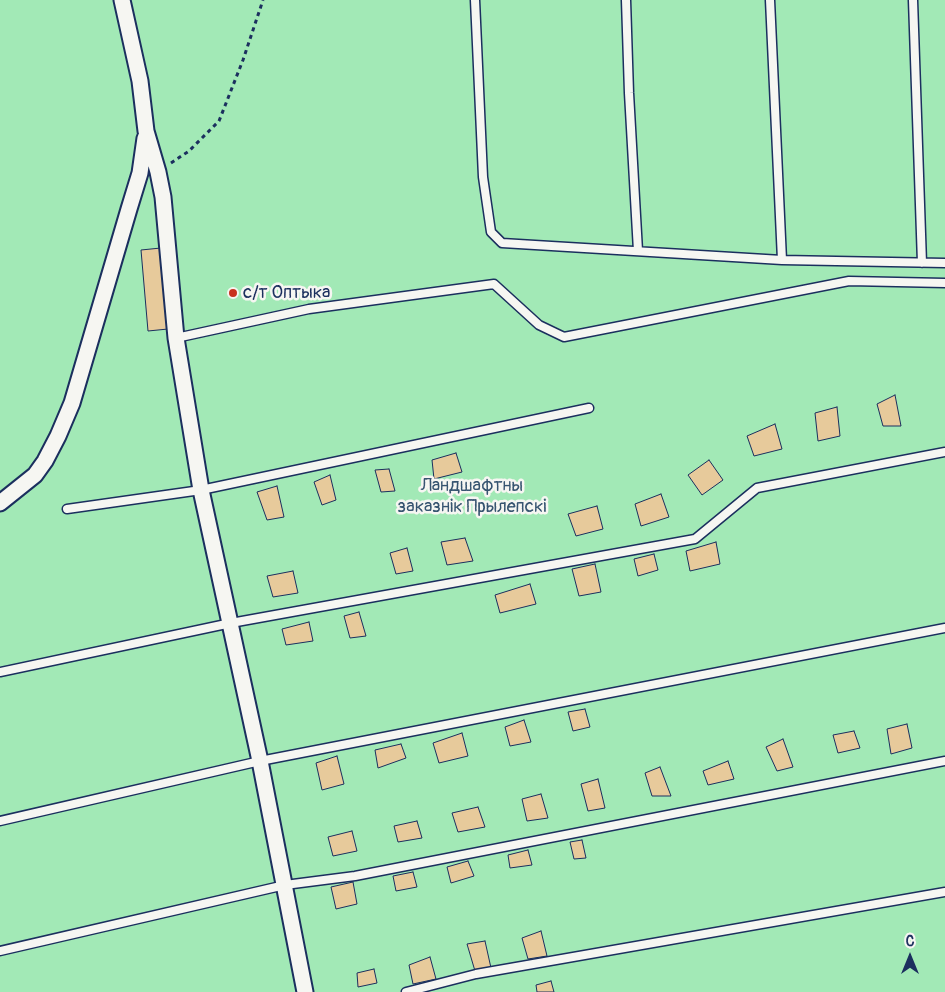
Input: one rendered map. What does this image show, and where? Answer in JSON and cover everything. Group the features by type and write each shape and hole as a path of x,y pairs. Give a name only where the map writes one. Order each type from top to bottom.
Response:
{"street":[{"path":"122,0 140,81 146,131 158,172 163,198 176,338 201,490 260,761 305,992"},
{"path":"0,503 35,475 45,461 58,436 72,403 140,173 146,131"}],"lane":[{"path":"475,0 483,177 491,232 502,243 782,260 945,263"},
{"path":"626,0 638,251"},
{"path":"770,0 782,260"},
{"path":"913,0 922,263"},
{"path":"176,338 309,309 494,284 539,325 564,337 849,281 945,283"},
{"path":"66,509 201,490 589,408"},
{"path":"0,672 231,623 695,539 757,488 945,452"},
{"path":"0,821 260,761 945,628"},
{"path":"0,951 285,885 355,876 945,761"},
{"path":"406,992 476,974 945,892"}],"path":[{"path":"158,172 188,150 219,121 243,60 263,0"}],"green space":[{"name":"Ландшафтны заказнік Прылепскі","path":"0,0 945,0 945,992 0,992"}],"building":[{"path":"161,248 168,329 148,331 141,250"},
{"path":"895,395 901,426 883,426 877,404"},
{"path":"837,407 840,436 818,441 815,413"},
{"path":"775,424 782,449 754,456 747,436"},
{"path":"456,453 462,472 434,479 432,460"},
{"path":"709,460 723,480 702,495 688,475"},
{"path":"389,469 395,491 381,492 375,470"},
{"path":"330,475 336,500 322,505 314,482"},
{"path":"277,486 284,517 267,520 257,492"},
{"path":"661,494 669,517 641,526 635,504"},
{"path":"597,506 603,529 576,536 568,514"},
{"path":"465,538 473,561 447,565 441,542"},
{"path":"716,542 720,564 690,571 686,551"},
{"path":"407,548 413,571 396,574 390,553"},
{"path":"654,554 658,570 638,576 634,559"},
{"path":"595,564 601,592 579,596 572,569"},
{"path":"293,571 298,593 273,597 267,576"},
{"path":"530,584 536,604 500,613 495,595"},
{"path":"359,612 366,636 350,638 344,616"},
{"path":"309,622 313,641 286,645 282,629"},
{"path":"585,709 590,727 573,731 568,712"},
{"path":"524,720 531,742 510,746 505,727"},
{"path":"907,724 912,748 891,754 887,729"},
{"path":"854,731 860,748 838,753 833,735"},
{"path":"462,733 468,756 439,763 433,743"},
{"path":"783,739 793,767 777,771 766,747"},
{"path":"401,744 406,758 378,768 375,750"},
{"path":"337,756 344,784 322,790 316,763"},
{"path":"728,761 734,779 708,785 703,771"},
{"path":"660,767 671,796 652,796 645,773"},
{"path":"598,779 605,808 588,811 581,784"},
{"path":"541,794 548,818 527,821 522,799"},
{"path":"478,807 485,827 458,832 452,813"},
{"path":"417,821 422,838 398,842 394,826"},
{"path":"352,831 357,851 333,856 328,837"},
{"path":"582,840 586,858 574,859 570,842"},
{"path":"528,850 532,865 510,868 508,855"},
{"path":"468,861 474,876 451,883 447,867"},
{"path":"413,872 417,887 396,891 393,876"},
{"path":"353,882 357,904 336,909 331,887"},
{"path":"541,931 547,956 528,959 522,938"},
{"path":"485,941 491,968 475,971 467,944"},
{"path":"430,957 436,979 413,984 409,965"},
{"path":"374,969 377,983 358,987 357,973"},
{"path":"551,981 554,992 537,992 536,985"}],"place":[{"name":"с/т Оптыка","path":"233,293"}]}
